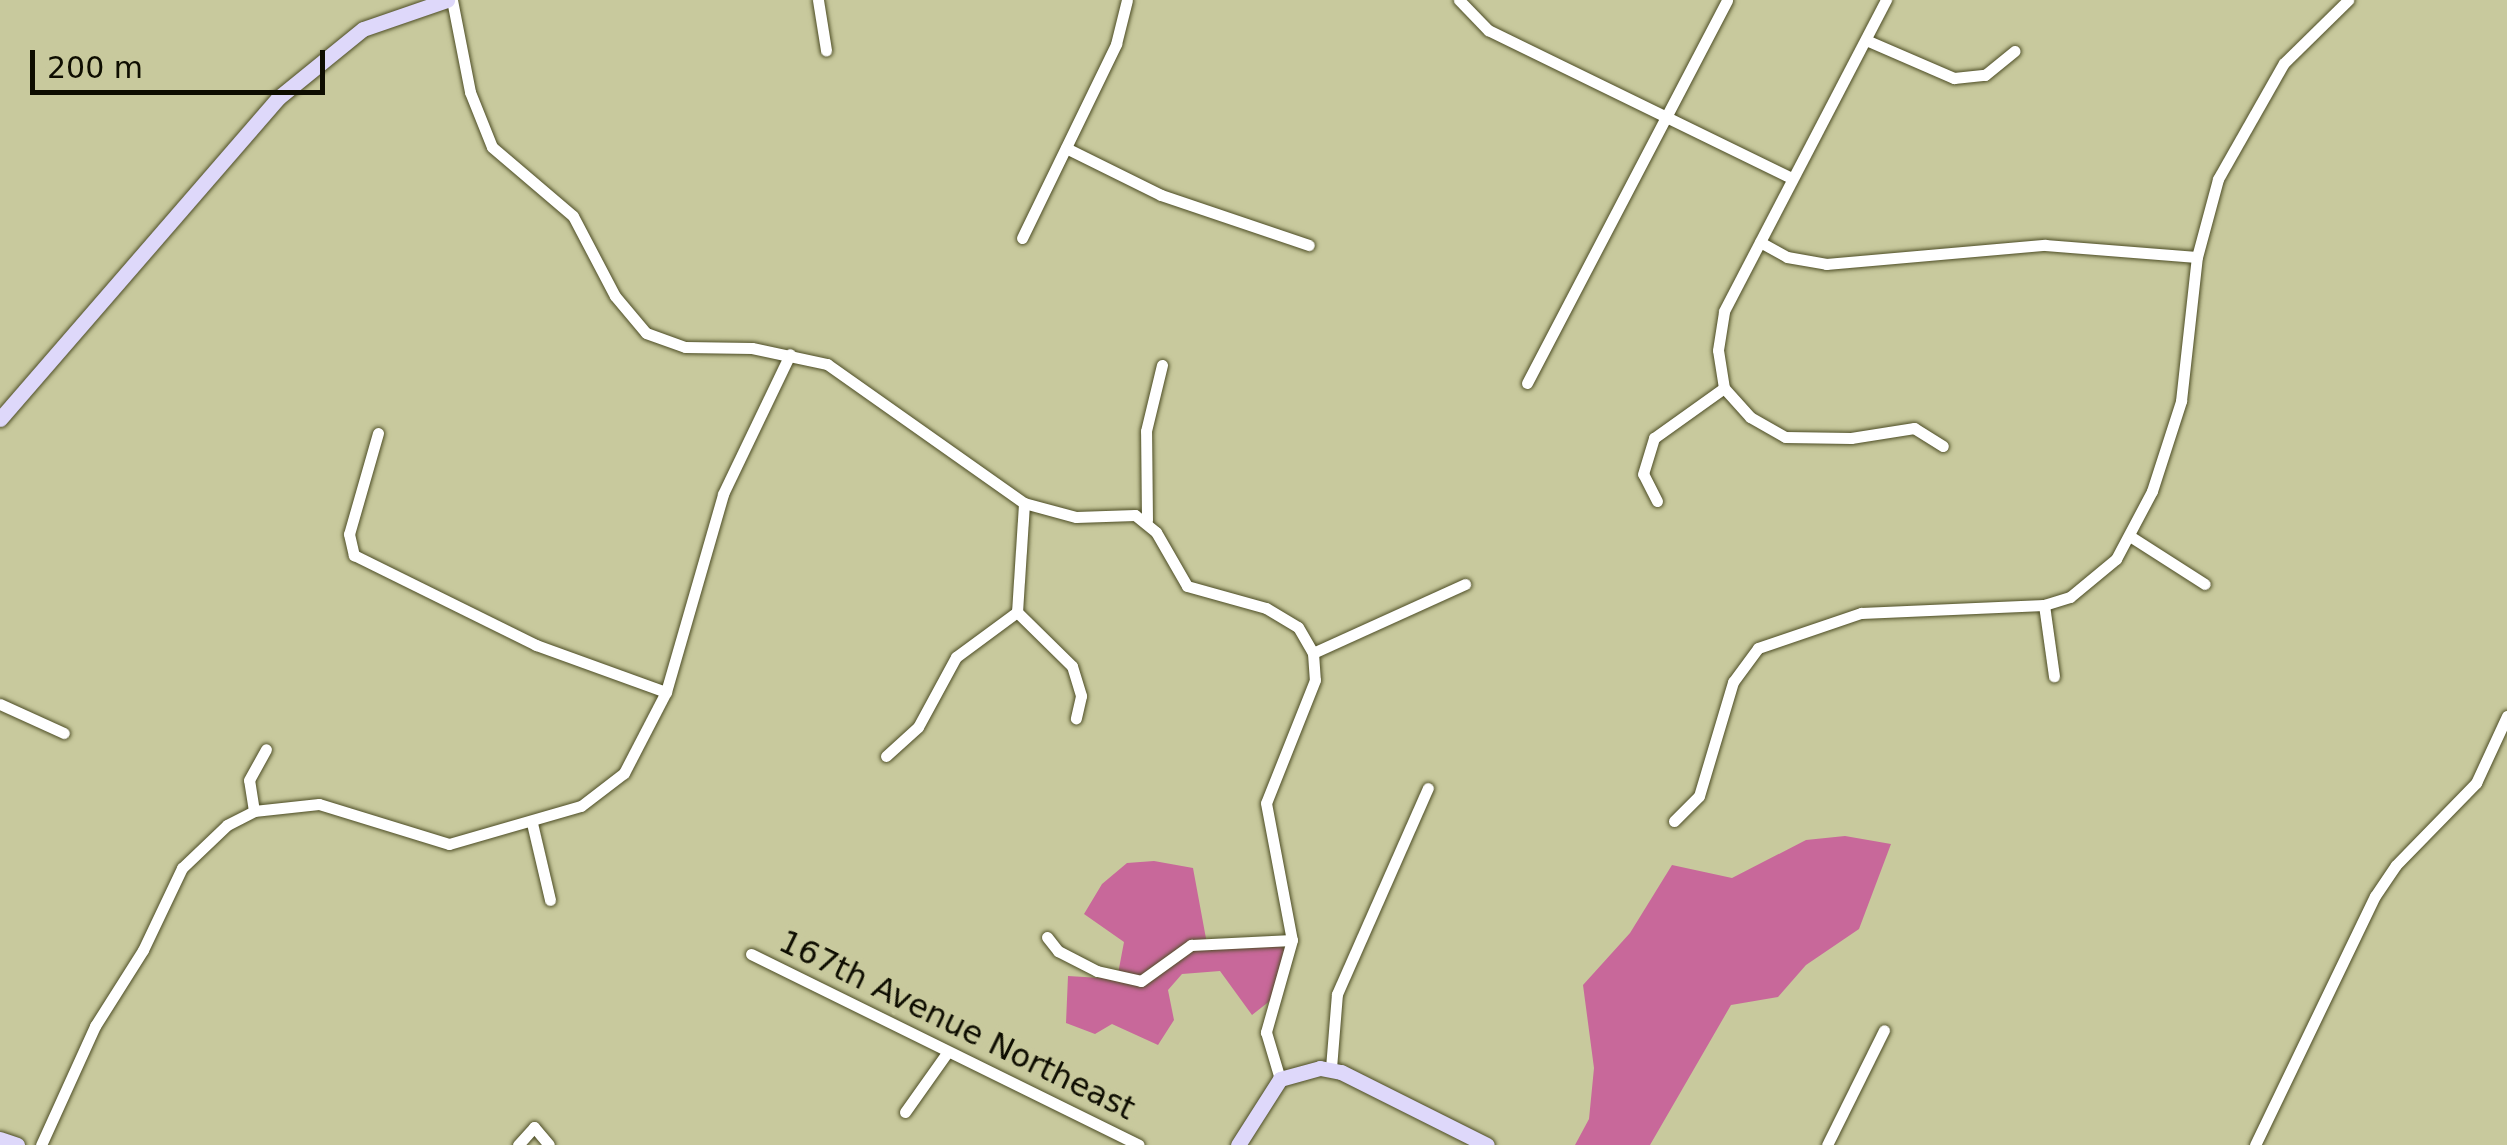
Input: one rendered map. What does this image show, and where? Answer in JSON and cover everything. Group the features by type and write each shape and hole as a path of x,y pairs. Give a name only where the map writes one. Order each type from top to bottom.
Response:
{"street":[{"path":"0,419 278,98 362,29 450,0 470,92 492,147 573,216 633,322 661,341 685,347 790,354 852,379 1024,503 1060,515 1147,520"},
{"path":"818,0 826,50"},
{"path":"1022,238 1123,26 1127,0"},
{"path":"1459,0 1488,30 1670,113 1792,178"},
{"path":"1526,383 1728,0"},
{"path":"1886,0 1724,311 1718,350 1724,388 1750,417 1785,437 1851,438 1914,428 1943,446"},
{"path":"1674,821 1699,796 1742,665 1777,638 1861,613 2044,606 2097,579 2133,538 2181,402 2196,257 2218,178 2245,124 2284,62 2348,0"},
{"path":"1866,40 1954,78 1985,75 2015,51"},
{"path":"1066,148 1161,196 1309,245"},
{"path":"1760,242 1788,257 1826,264 2045,245 2196,257"},
{"path":"41,1145 95,1026 143,950 182,868 202,844 254,811 320,804 448,844 581,806 624,773 666,692 723,494 790,354"},
{"path":"1162,365 1146,431 1147,520 1187,586 1286,616 1313,653 1315,680 1266,803 1292,940 1266,1032 1280,1079"},
{"path":"1657,501 1643,474 1654,438 1724,388"},
{"path":"378,434 349,534 354,555 536,645 666,692"},
{"path":"886,756 918,727 956,657 1016,612 1024,503"},
{"path":"2133,538 2205,584"},
{"path":"1313,653 1465,584"},
{"path":"2044,606 2054,676"},
{"path":"1016,612 1072,666 1081,696 1076,718"},
{"path":"0,704 64,733"},
{"path":"2255,1145 2375,896 2396,865 2476,783 2507,716"},
{"path":"254,811 250,780 266,749"},
{"path":"1330,1068 1337,994 1428,788"},
{"path":"532,823 550,900"},
{"path":"1047,937 1097,971 1141,982 1191,946 1292,940"},
{"name":"167th Avenue Northeast","path":"751,954 946,1054 1139,1145"},
{"path":"1827,1145 1884,1030"},
{"path":"904,1112 946,1054"},
{"path":"1238,1145 1280,1079 1298,1070 1330,1068 1483,1144"},
{"path":"518,1145 534,1127 549,1145"},
{"path":"0,1138 17,1145"}],"shaded area":[{"path":"1845,836 1891,844 1859,929 1806,965 1778,997 1731,1005 1650,1145 1575,1145 1589,1119 1594,1068 1583,985 1630,933 1672,865 1732,878 1806,840"},
{"path":"1154,861 1193,868 1207,944 1292,940 1276,996 1252,1015 1220,971 1182,974 1168,990 1174,1020 1158,1045 1112,1024 1095,1034 1066,1023 1068,976 1117,979 1124,942 1084,914 1102,884 1127,863"}]}
